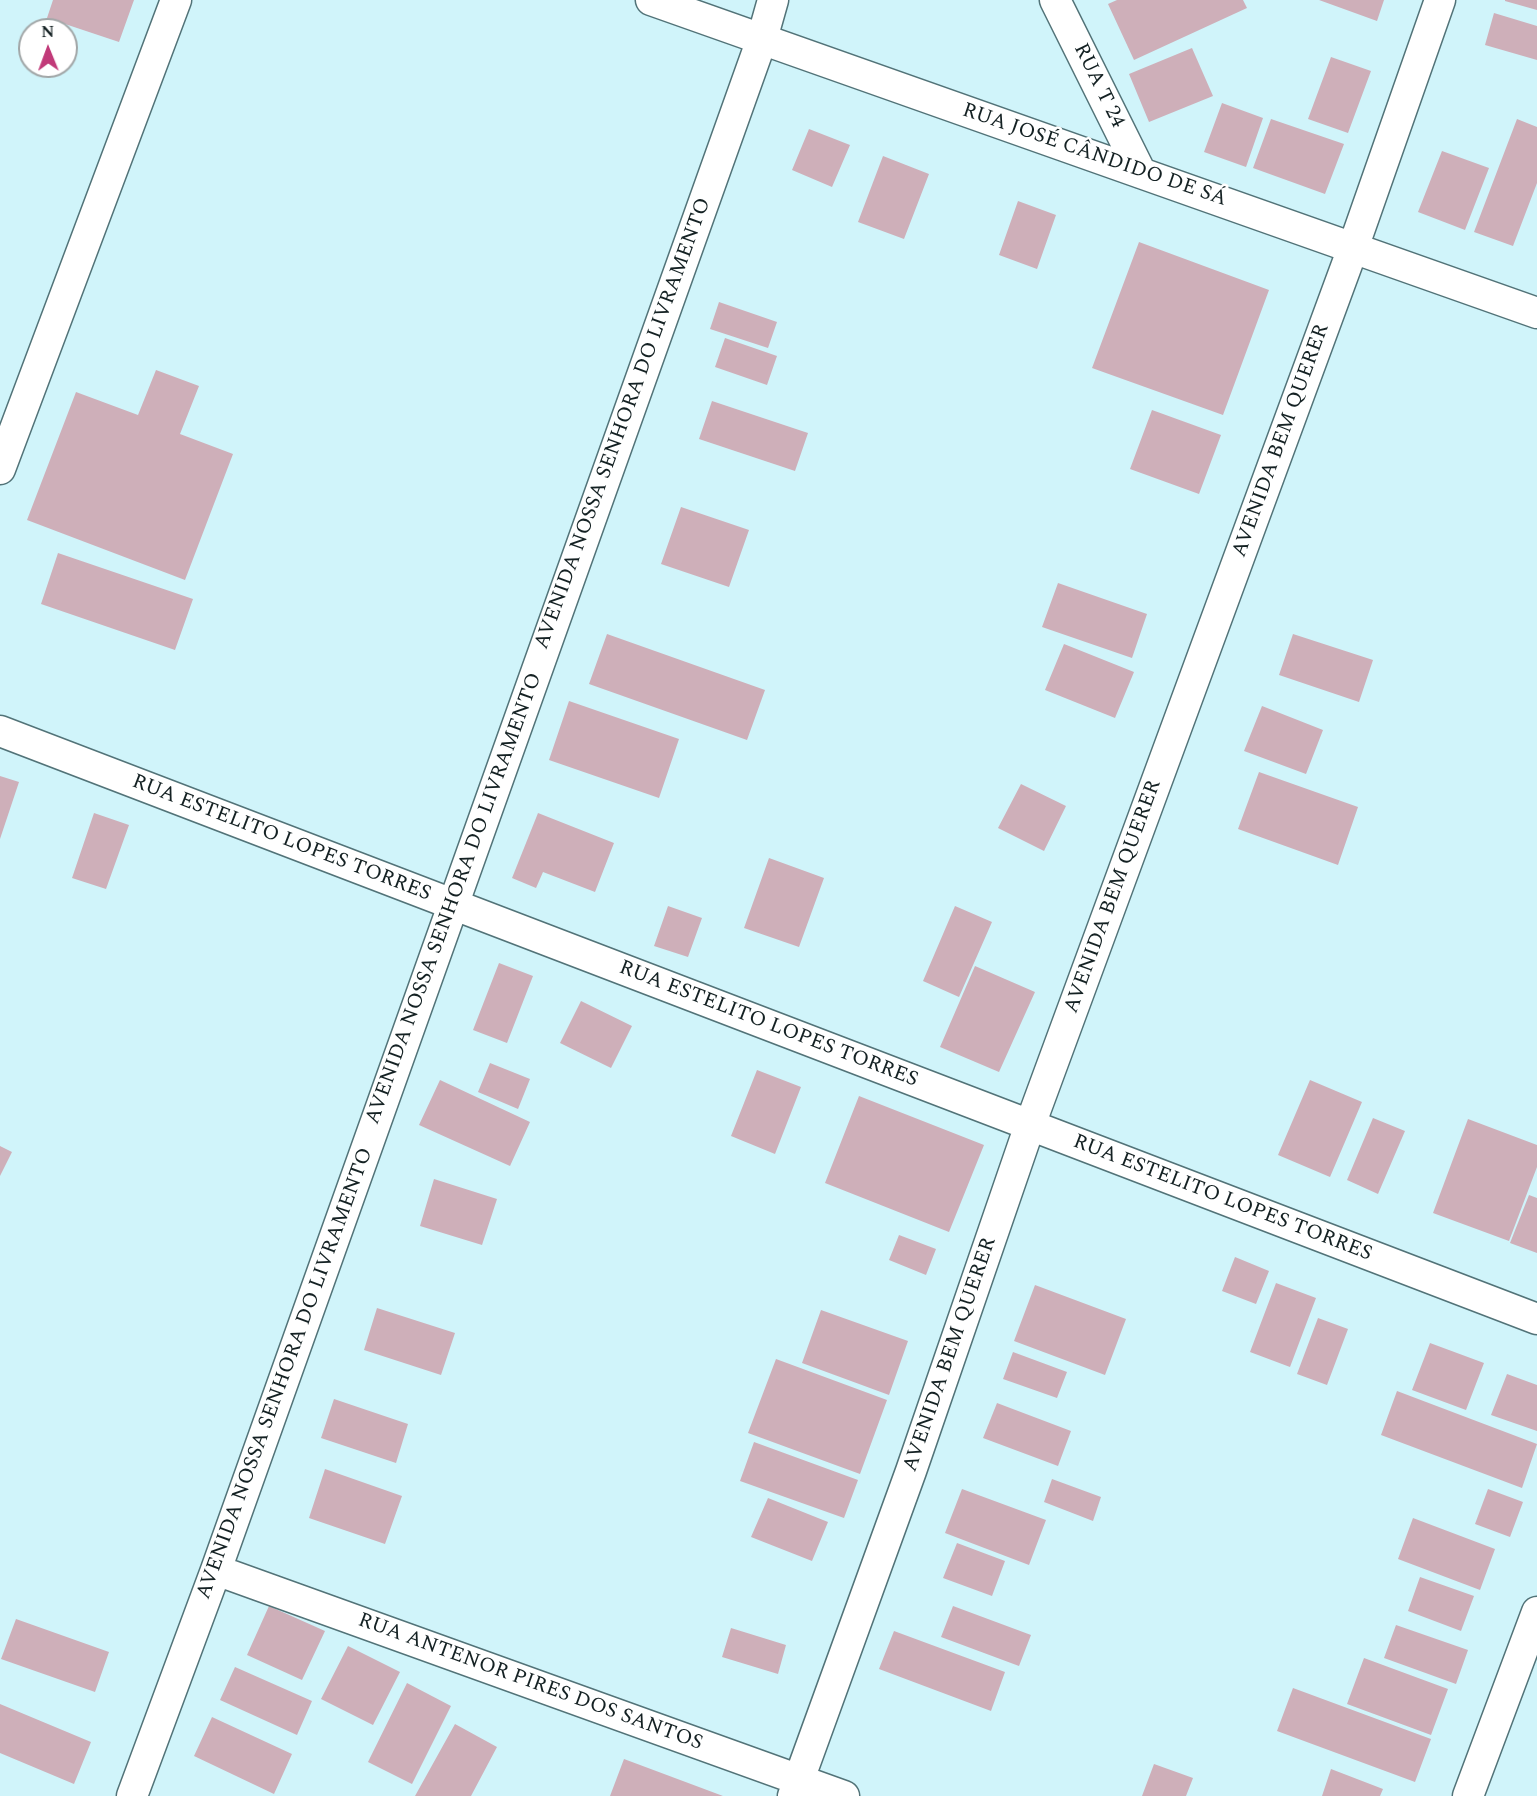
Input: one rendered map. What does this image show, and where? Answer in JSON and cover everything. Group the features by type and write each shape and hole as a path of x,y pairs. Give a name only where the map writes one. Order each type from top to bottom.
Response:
{"street":[{"path":"0,469 176,0"},
{"name":"RUA JOSÉ CÂNDIDO DE SÁ","path":"651,0 1537,313"},
{"name":"AVENIDA NOSSA SENHORA DO LIVRAMENTO","path":"132,1796 216,1570 762,39 773,0"},
{"name":"RUA T 24","path":"1055,0 1141,173"},
{"name":"AVENIDA BEM QUERER","path":"796,1788 907,1482 1030,1125 1353,248 1440,0"},
{"name":"RUA ESTELITO LOPES TORRES","path":"0,731 1537,1319"},
{"name":"RUA ANTENOR PIRES DOS SANTOS","path":"216,1570 796,1788 844,1796"},
{"path":"1468,1796 1537,1612"}],"building":[{"path":"53,0 134,0 119,42 78,28 78,18 47,18"},
{"path":"1117,0 1243,0 1247,8 1134,60 1108,4"},
{"path":"1319,0 1384,0 1377,21"},
{"path":"1537,0 1537,10 1505,1"},
{"path":"1494,13 1537,26 1537,60 1485,45"},
{"path":"1192,48 1213,96 1149,122 1129,74"},
{"path":"1331,57 1371,71 1348,133 1308,119"},
{"path":"1222,103 1263,118 1246,167 1204,152"},
{"path":"1271,119 1344,144 1325,194 1253,168"},
{"path":"1517,119 1537,127 1537,183 1513,246 1474,232"},
{"path":"809,129 850,145 832,187 792,170"},
{"path":"1442,151 1489,168 1465,230 1418,212"},
{"path":"883,156 929,174 904,239 858,222"},
{"path":"1018,201 1056,215 1037,269 999,255"},
{"path":"1139,242 1269,290 1223,415 1092,368"},
{"path":"719,302 777,322 768,348 710,329"},
{"path":"725,338 777,356 767,385 715,367"},
{"path":"156,370 199,386 180,434 233,454 185,580 27,520 76,392 138,415"},
{"path":"712,401 808,433 795,471 699,439"},
{"path":"1152,410 1221,435 1199,494 1130,469"},
{"path":"681,507 749,530 729,587 661,564"},
{"path":"58,553 193,599 175,650 41,604"},
{"path":"1058,583 1147,614 1132,658 1042,627"},
{"path":"607,634 765,690 747,740 589,684"},
{"path":"1293,634 1373,660 1359,702 1279,675"},
{"path":"1064,644 1134,672 1115,718 1045,690"},
{"path":"569,701 679,739 659,798 549,760"},
{"path":"1262,706 1323,730 1306,774 1244,751"},
{"path":"1259,772 1358,807 1338,865 1238,829"},
{"path":"0,776 19,782 0,839"},
{"path":"1021,784 1066,806 1044,851 998,828"},
{"path":"94,813 129,825 106,889 72,878"},
{"path":"538,813 614,843 595,892 543,872 536,888 512,878"},
{"path":"769,858 824,878 799,947 744,928"},
{"path":"668,906 702,918 688,957 654,946"},
{"path":"955,906 992,922 959,997 923,981"},
{"path":"499,963 533,976 507,1043 473,1030"},
{"path":"975,966 1035,992 999,1072 940,1047"},
{"path":"581,1001 632,1026 611,1068 560,1043"},
{"path":"490,1063 530,1079 518,1109 478,1092"},
{"path":"757,1070 801,1087 775,1154 731,1136"},
{"path":"440,1080 530,1122 510,1166 419,1125"},
{"path":"1310,1080 1362,1102 1330,1177 1278,1155"},
{"path":"859,1096 984,1145 949,1232 825,1183"},
{"path":"1373,1118 1405,1131 1378,1194 1347,1180"},
{"path":"1468,1119 1537,1145 1537,1167 1509,1241 1433,1213"},
{"path":"0,1146 12,1152 0,1176"},
{"path":"434,1179 497,1199 482,1245 420,1226"},
{"path":"1529,1195 1537,1198 1537,1253 1510,1243"},
{"path":"899,1235 936,1249 926,1275 889,1260"},
{"path":"1235,1257 1269,1271 1256,1304 1222,1291"},
{"path":"1276,1283 1316,1298 1290,1367 1250,1352"},
{"path":"1035,1285 1126,1319 1105,1375 1014,1341"},
{"path":"377,1308 455,1333 441,1375 364,1350"},
{"path":"821,1310 908,1341 889,1395 802,1363"},
{"path":"1318,1318 1348,1329 1327,1385 1297,1374"},
{"path":"1430,1343 1484,1363 1466,1410 1412,1390"},
{"path":"1013,1352 1067,1372 1057,1398 1003,1379"},
{"path":"776,1359 887,1400 860,1474 748,1433"},
{"path":"1507,1374 1537,1385 1537,1431 1491,1415"},
{"path":"1397,1391 1537,1444 1522,1488 1381,1435"},
{"path":"334,1399 408,1424 396,1463 321,1438"},
{"path":"997,1403 1071,1431 1058,1466 983,1438"},
{"path":"754,1442 858,1480 844,1518 740,1481"},
{"path":"325,1469 402,1496 385,1544 309,1518"},
{"path":"1052,1479 1101,1497 1093,1521 1044,1502"},
{"path":"962,1489 1046,1520 1029,1565 945,1533"},
{"path":"1488,1489 1523,1502 1510,1537 1475,1524"},
{"path":"768,1498 828,1522 812,1561 751,1537"},
{"path":"1413,1518 1495,1549 1480,1590 1398,1559"},
{"path":"957,1543 1005,1561 992,1596 943,1578"},
{"path":"1420,1577 1474,1596 1461,1631 1408,1611"},
{"path":"269,1606 325,1631 302,1680 247,1655"},
{"path":"953,1606 1031,1635 1019,1666 941,1637"},
{"path":"16,1619 109,1652 95,1692 1,1659"},
{"path":"1396,1625 1468,1650 1456,1684 1384,1658"},
{"path":"731,1628 786,1645 778,1674 722,1657"},
{"path":"894,1631 1005,1672 991,1711 879,1669"},
{"path":"348,1646 400,1672 373,1725 321,1699"},
{"path":"1364,1658 1448,1689 1431,1735 1347,1704"},
{"path":"235,1667 312,1701 297,1735 220,1700"},
{"path":"407,1683 451,1706 412,1784 368,1762"},
{"path":"1293,1688 1431,1739 1415,1782 1277,1731"},
{"path":"0,1704 91,1742 74,1784 0,1753"},
{"path":"212,1717 292,1754 274,1794 194,1756"},
{"path":"455,1724 497,1747 471,1796 415,1796"},
{"path":"624,1759 723,1796 610,1796"},
{"path":"1154,1764 1193,1778 1186,1796 1142,1796"},
{"path":"1331,1769 1383,1789 1380,1796 1322,1796"}]}
